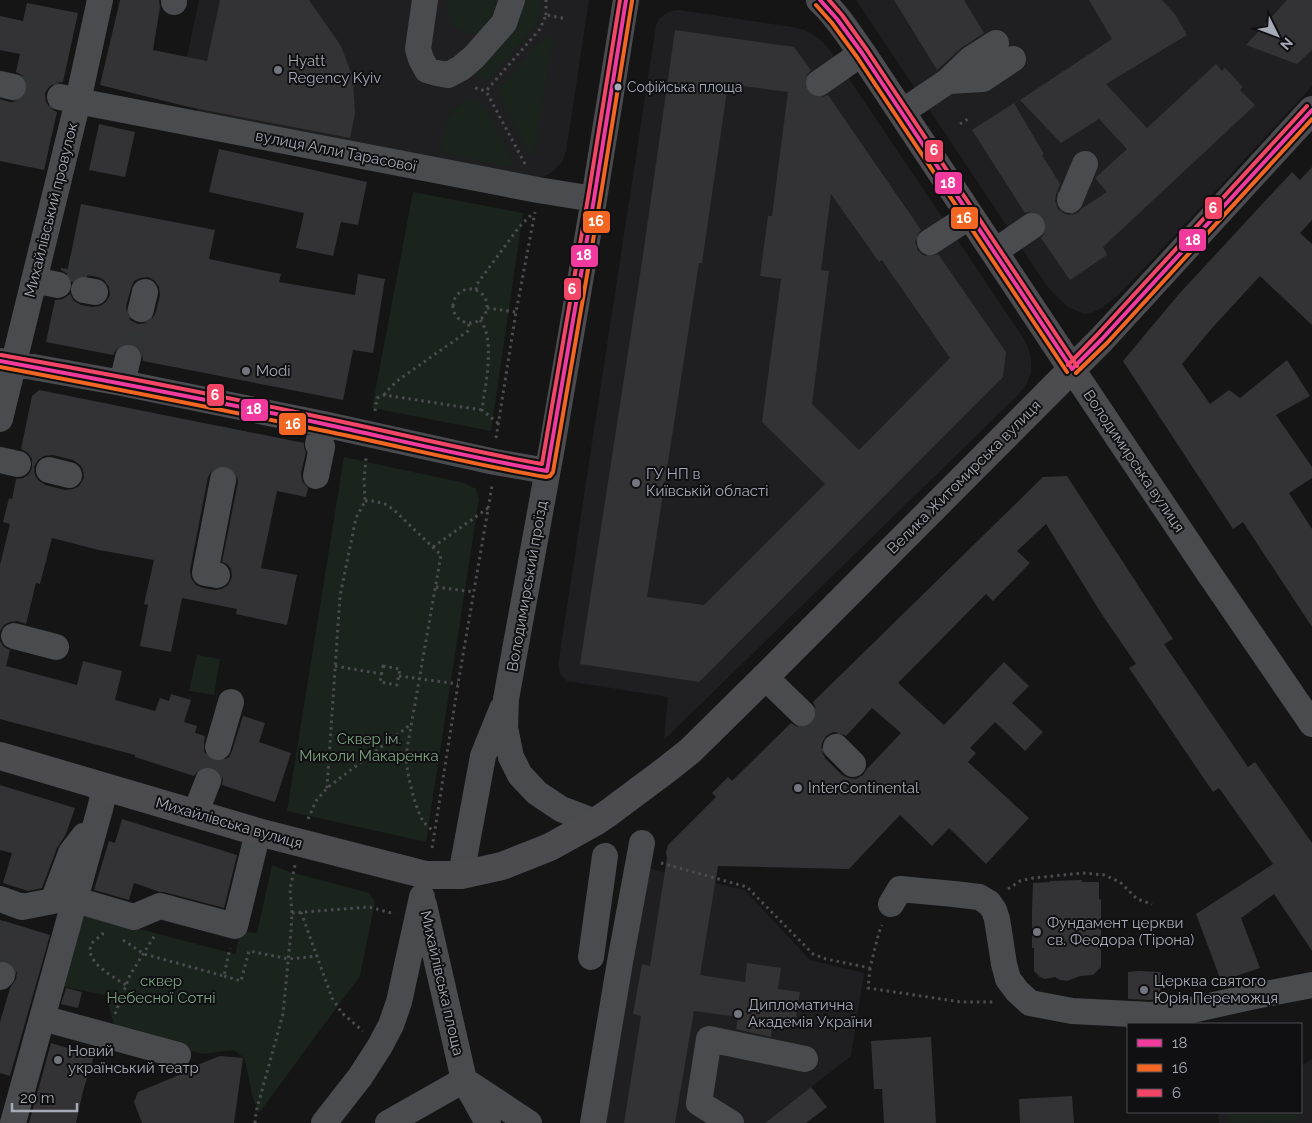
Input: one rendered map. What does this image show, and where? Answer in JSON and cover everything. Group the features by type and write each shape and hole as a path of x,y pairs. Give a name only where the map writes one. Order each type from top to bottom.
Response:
{"main road":[{"name":"Володимирська вулиця","path":"820,0 844,26 1072,369"},
{"name":"Велика Житомирська вулиця","path":"595,822 690,751 765,677 1102,339 1312,110"},
{"name":"Михайлівська вулиця","path":"0,756 258,832 426,875 461,875"},
{"path":"461,875 502,866 550,847 595,822"}],"street":[{"name":"Михайлівський провулок","path":"0,419 6,362 46,282 69,99 100,0"},
{"path":"425,0 418,49 427,70 448,75 461,68 474,56 504,23 512,0"},
{"name":"Володимирський проїзд","path":"595,822 561,809 537,793 520,775 511,757 505,728 506,699 594,199 626,0"},
{"path":"902,112 948,81 983,79 1005,51"},
{"path":"819,83 862,53"},
{"name":"вулиця Алли Тарасової","path":"69,99 594,199"},
{"path":"1070,200 1085,164"},
{"path":"930,242 970,216"},
{"path":"994,252 1032,226"},
{"path":"122,383 128,358"},
{"path":"6,362 122,383 235,418 323,424 494,462 547,471"},
{"name":"Володимирська вулиця","path":"1072,369 1312,724"},
{"path":"316,476 322,447 318,444 323,424"},
{"path":"218,575 204,573 223,480"},
{"path":"14,636 56,646"},
{"path":"765,677 802,713"},
{"name":"Володимирський проїзд","path":"461,875 483,756 506,699"},
{"path":"218,747 231,702"},
{"path":"196,814 208,781"},
{"path":"13,1123 10,1092 42,1018 105,788"},
{"path":"13,911 54,902 71,853 84,837 95,829"},
{"path":"86,903 134,917 160,906 235,926 258,832"},
{"path":"593,1123 642,843"},
{"path":"592,957 605,856"},
{"path":"891,904 900,889 979,897 989,903 997,919 1008,978 1017,991 1030,1003 1072,1011 1151,1015 1192,1010 1312,985"},
{"name":"Михайлівська площа","path":"324,1123 360,1077 391,1025 400,1002 422,897"},
{"name":"Михайлівська площа","path":"422,897 464,1080 488,1123"},
{"path":"42,1018 178,1055"},
{"path":"731,1123 699,1103 709,1039 805,1059"},
{"path":"388,1123 464,1080 529,1123"}],"path":[{"path":"527,167 486,91 540,29 546,15 546,0"},
{"path":"546,15 567,19"},
{"path":"960,124 971,117"},
{"path":"476,290 477,284 518,227 535,212 516,312 496,440"},
{"path":"464,289 476,290 484,297 487,302 487,308 480,320 469,323 463,322 454,314 453,302 455,297 464,289"},
{"path":"487,308 516,312"},
{"path":"480,320 484,325 489,355 482,410"},
{"path":"374,416 377,398 384,395 397,381 468,331 469,323"},
{"path":"384,395 482,410 499,424"},
{"path":"327,788 340,596 356,518 365,501 364,480 367,455"},
{"path":"432,848 492,486"},
{"path":"365,501 385,504 394,510 441,555 406,755 406,768 418,810 423,820 434,832"},
{"path":"433,547 488,508"},
{"path":"436,587 474,592"},
{"path":"335,666 382,674"},
{"path":"383,666 400,669 399,676 397,685 380,682 383,666"},
{"path":"399,676 458,684"},
{"path":"308,820 316,801 327,788 411,724"},
{"path":"642,843 661,863 747,887 813,954 826,959 870,968"},
{"path":"255,1123 256,1112 283,1014 292,913 290,889 295,864"},
{"path":"989,903 1020,881 1083,873 1104,875 1120,882 1137,899 1152,904"},
{"path":"292,913 369,908 398,915 422,897"},
{"path":"891,904 878,932 870,968 868,988 961,1002 1030,1003"},
{"path":"106,1035 130,975 170,908"},
{"path":"301,912 332,998 342,1013 380,1046"},
{"path":"224,976 235,926"},
{"path":"108,934 102,934 93,942 90,950 93,960 102,969 126,985"},
{"path":"120,937 144,954 241,981 248,951 289,959 317,956"}],"shaded area":[{"path":"199,0 589,0 566,152 562,162 551,173 540,178 196,115 207,62 187,57"},
{"path":"856,0 1312,0 1312,86 1117,296 1092,313 1084,314 1068,307 1045,283"},
{"path":"679,10 793,27 814,35 824,43 1024,339 1029,350 1031,373 1019,394 664,740 668,697 567,681 560,674 558,665 656,26 659,19 664,15 670,11"},
{"name":"Дипломатична Академія України","path":"643,867 745,890 810,960 864,973 851,1056 765,1123 599,1123"},
{"path":"1312,1059 1312,1123 1219,1123 1218,1113 1302,1113 1302,1065"}],"green space":[{"path":"447,0 497,0 485,25 481,30 472,34 460,31 452,23 447,11"},
{"path":"523,0 543,0 541,16 536,25 490,79 480,79 475,76 521,21"},
{"path":"550,37 553,40 534,153 531,155 528,154 499,91 540,41"},
{"path":"467,99 479,102 485,108 513,160 512,165 509,167 440,152 447,118"},
{"path":"413,192 523,213 491,431 372,408"},
{"name":"Сквер ім. Миколи Макаренка","path":"344,457 464,483 476,489 479,499 426,842 287,811"},
{"path":"197,655 220,659 214,695 189,691"},
{"name":"сквер Небесної Сотні","path":"272,865 287,871 369,893 375,902 360,976 259,1113 252,1095 245,1059 234,1050 203,1054 116,1032 106,995 58,986 78,913 235,954 241,931 257,933"},
{"path":"1227,1113 1297,1113 1298,1122 1228,1123"}],"building":[{"name":"Hyatt Regency Kyiv","path":"120,0 159,0 160,7 153,50 207,61 220,0 309,0 341,46 353,78 355,114 350,138 189,107 100,85"},
{"path":"894,0 964,0 984,33 961,48 937,70"},
{"path":"1089,0 1162,0 1175,14 1187,35 1106,84 1147,128 1216,64 1222,71 1225,68 1243,87 1240,90 1255,105 1103,247 1107,255 1070,280 1041,238 1046,232 1045,218 1038,212 1031,211 1025,213 972,130 1014,103 1060,184 1055,201 1058,209 1065,214 1072,215 1107,192 1095,178 1127,149 1099,119 1061,143 1020,100 1112,39"},
{"path":"1287,0 1312,0 1312,50 1297,64 1246,45"},
{"path":"27,3 78,13 63,82 55,83 45,93 46,102 50,108 57,112 44,170 0,161 0,99 10,102 18,101 24,97 28,90 24,76 16,72 20,54 0,50 0,16 23,21"},
{"path":"675,30 794,47 811,70 806,76 804,84 807,92 813,97 820,98 828,95 921,230 915,242 918,251 930,257 938,254 1006,352 1003,377 699,682 580,664 643,255","holes":["728,84 788,92 772,216 768,216 760,276 781,279 762,422 825,484 704,605 647,597 699,263 702,263","831,194 879,262 882,260 950,358 859,450 812,404 829,271 821,270"]},
{"path":"99,124 135,132 125,177 89,170"},
{"path":"219,149 367,182 358,225 341,222 333,256 296,248 304,213 209,192"},
{"path":"1312,167 1312,220 1300,233 1312,244 1312,325 1260,276 1182,364 1210,404 1229,390 1240,398 1287,360 1310,396 1276,415 1312,467 1312,478 1289,493 1312,529 1312,627 1243,522 1233,529 1123,361 1179,294 1292,172 1300,180"},
{"path":"81,204 215,230 209,259 281,274 279,282 355,295 358,274 385,279 373,353 353,350 343,400 143,361 139,348 131,343 118,347 113,355 46,342 55,300 63,299 70,294 74,301 81,305 92,307 100,306 106,302 110,295 109,287 104,280 86,275 79,276 72,281 61,268 68,269","holes":["148,277 155,281 159,287 160,295 156,312 152,319 146,323 138,324 130,320 126,306 134,281"]},
{"path":"39,390 304,443 306,452 301,473 302,481 308,488 306,497 277,491 261,568 297,575 287,625 236,614 237,609 182,598 171,652 140,646 148,605 144,604 154,560 99,550 52,538 40,584 36,583 26,624 17,621 10,622 4,625 0,631 0,565 10,524 3,522 9,498 12,499 16,479 23,478 29,474 32,468 32,459 28,453 21,449 32,396","holes":["53,455 73,460 80,465 84,478 79,486 65,490 45,485 38,480 34,467 38,460 44,456","226,465 233,469 237,475 238,482 222,562 231,569 232,577 228,585 222,589 215,590 196,585 191,578 190,570 208,477 212,470 218,466"]},
{"path":"1067,476 1173,639 1164,644 1248,767 1255,762 1312,843 1312,951 1274,894 1241,918 1260,968 1221,981 1196,914 1273,864 1219,788 1213,792 1129,668 1136,664 1101,613 1046,524 1017,551 1030,563 993,601 986,594 898,683 944,725 1004,662 1029,686 1012,703 1043,732 1025,751 995,722 970,748 976,753 968,762 1029,818 986,864 949,828 932,846 900,815 849,869 718,866 700,975 745,982 747,963 781,968 778,989 800,992 794,1028 772,1025 771,1037 736,1029 738,1017 694,1011 675,1123 624,1123 641,1016 633,1014 642,964 650,966 668,845 716,797 712,793 728,777 732,781 791,723 799,728 806,728 812,724 817,716 813,702 1043,477","holes":["872,708 901,733 863,775 856,779 842,775 825,758 821,750 826,736 833,732 846,736"]},
{"path":"0,641 4,647 10,650 6,666 77,685 83,661 122,671 115,700 155,711 160,698 169,701 171,694 191,700 184,722 197,726 195,733 205,736 204,751 207,757 213,761 222,761 229,757 243,716 265,723 259,742 291,753 275,802 222,785 223,778 220,772 213,767 206,766 199,769 194,776 135,757 135,755 0,719"},
{"path":"0,785 75,808 66,834 57,848 42,888 28,891 3,883 12,853 0,850"},
{"path":"122,819 237,855 224,908 160,892 134,883 129,900 94,890 109,841 115,843"},
{"path":"1082,880 1082,882 1099,882 1099,899 1101,900 1101,967 1093,975 1080,976 1067,981 1055,977 1045,979 1040,977 1034,971 1034,948 1032,948 1033,883"},
{"path":"0,920 50,935 10,1076 0,1073 0,1022 17,972 12,964 0,960"},
{"name":"Церква святого Юрія Переможця","path":"1128,972 1161,972 1160,999 1128,999"},
{"path":"66,988 82,992 78,1008 61,1004"},
{"path":"931,1037 936,1123 884,1123 882,1089 874,1089 871,1041"},
{"path":"51,1043 94,1056 83,1091 76,1123 29,1123"},
{"path":"220,1056 243,1058 234,1123 142,1123 134,1102 138,1092"},
{"path":"811,1087 827,1107 806,1123 765,1123"},
{"path":"1072,1096 1074,1123 1020,1123 1019,1099"}],"tunnel":[{"path":"799,97 819,83"},
{"path":"13,87 60,97"},
{"path":"1032,226 1070,200"},
{"path":"889,270 930,242"},
{"path":"68,268 88,272"},
{"path":"128,358 141,309"},
{"path":"223,480 233,429"},
{"path":"802,713 836,747"},
{"path":"208,781 218,747"},
{"path":"2,975 17,925"}],"transit line":[{"name":"6","path":"1,355 203,393 542,464 620,0"},
{"name":"18","path":"0,361 243,407 463,455 547,471 626,0"},
{"name":"18","path":"820,0 837,19 862,53 1072,369"},
{"name":"6","path":"829,0 867,50 1077,366"},
{"name":"16","path":"0,367 280,422 489,466 546,477 550,476 553,472 600,200 632,1"},
{"name":"16","path":"816,5 857,57 1067,372"},
{"name":"6","path":"1068,365 1307,106"},
{"name":"18","path":"1072,369 1102,339 1312,110"},
{"name":"16","path":"1076,373 1107,343 1312,119"}],"place":[{"name":"Hyatt Regency Kyiv","path":"278,70"},
{"name":"Софійська площа","path":"618,87"},
{"name":"Modi","path":"246,371"},
{"name":"ГУ НП в Київській області","path":"636,483"},
{"name":"InterContinental","path":"798,788"},
{"name":"Фундамент церкви св. Феодора (Тірона)","path":"1037,932"},
{"name":"Церква святого Юрія Переможця","path":"1144,990"},
{"name":"Дипломатична Академія України","path":"738,1014"},
{"name":"Новий український театр","path":"58,1060"}]}
